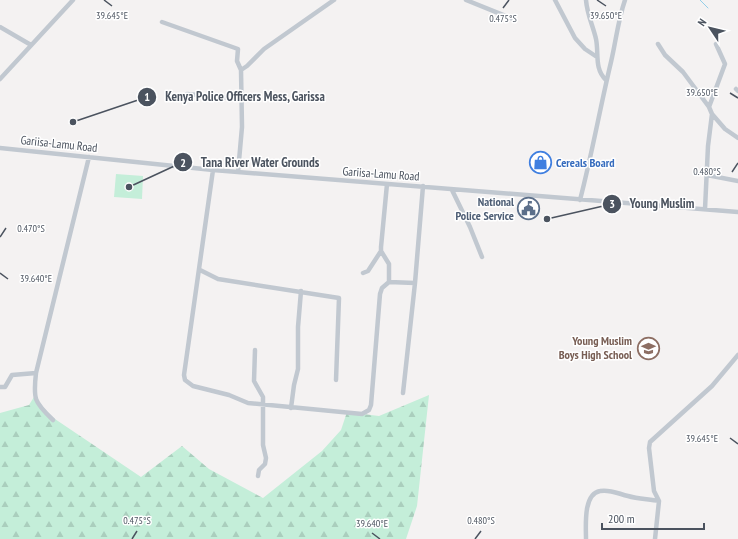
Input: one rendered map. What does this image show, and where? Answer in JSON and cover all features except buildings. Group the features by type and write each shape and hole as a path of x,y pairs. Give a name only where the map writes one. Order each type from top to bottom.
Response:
{"street":[{"path":"0,79 73,0"},
{"path":"241,70 264,49 334,0"},
{"path":"466,0 514,19"},
{"path":"555,0 575,38 585,49 597,57"},
{"path":"586,0 597,40 597,57 602,77 606,80"},
{"path":"580,200 593,149 606,80 615,47 618,22 624,11 625,0"},
{"path":"162,22 238,49 237,61 241,70 242,99 242,127 238,172"},
{"path":"0,27 31,45"},
{"path":"658,44 665,55 683,72 709,107 712,114 725,129 738,138"},
{"path":"709,107 725,64 716,44"},
{"path":"187,94 242,99"},
{"path":"705,209 712,114"},
{"name":"Gariisa-Lamu Road","path":"0,148 213,170 738,212"},
{"path":"53,420 36,401 34,395 36,373 89,157"},
{"path":"213,170 184,375 185,380 193,386 229,395 248,403 362,414 369,410 372,405 379,301 382,288 389,282 416,283"},
{"path":"707,175 738,181"},
{"path":"363,273 368,271 381,252 387,184"},
{"path":"403,393 416,283 423,186"},
{"path":"452,190 470,227 482,257"},
{"path":"381,252 389,264 389,282"},
{"path":"200,270 218,279 339,298 336,380"},
{"path":"291,408 298,369 298,327 301,291"},
{"path":"255,350 254,381 263,397 263,445 266,458 265,464 259,470 258,476"},
{"path":"655,539 659,501 654,492 649,448 650,442 712,386 738,355"},
{"path":"0,387 5,387 12,375 36,373"},
{"path":"586,539 588,506 592,496 597,492 611,491 636,498 659,501"}],"green space":[{"path":"116,174 143,176 142,199 114,197"},
{"path":"429,395 417,506 406,539 0,539 0,413 29,405 34,397 52,417 141,477 182,446 209,469 263,498 322,451 341,430 347,412 379,416"}],"waterway":[{"path":"700,0 708,8"}],"place":[{"name":"Kenya Police Officers Mess, Garissa","path":"73,122"},
{"name":"Cereals Board","path":"541,163"},
{"name":"Tana River Water Grounds","path":"129,187"},
{"name":"National Police Service","path":"529,209"},
{"name":"Young Muslim","path":"547,219"},
{"name":"Young Muslim Boys High School","path":"648,348"}]}
